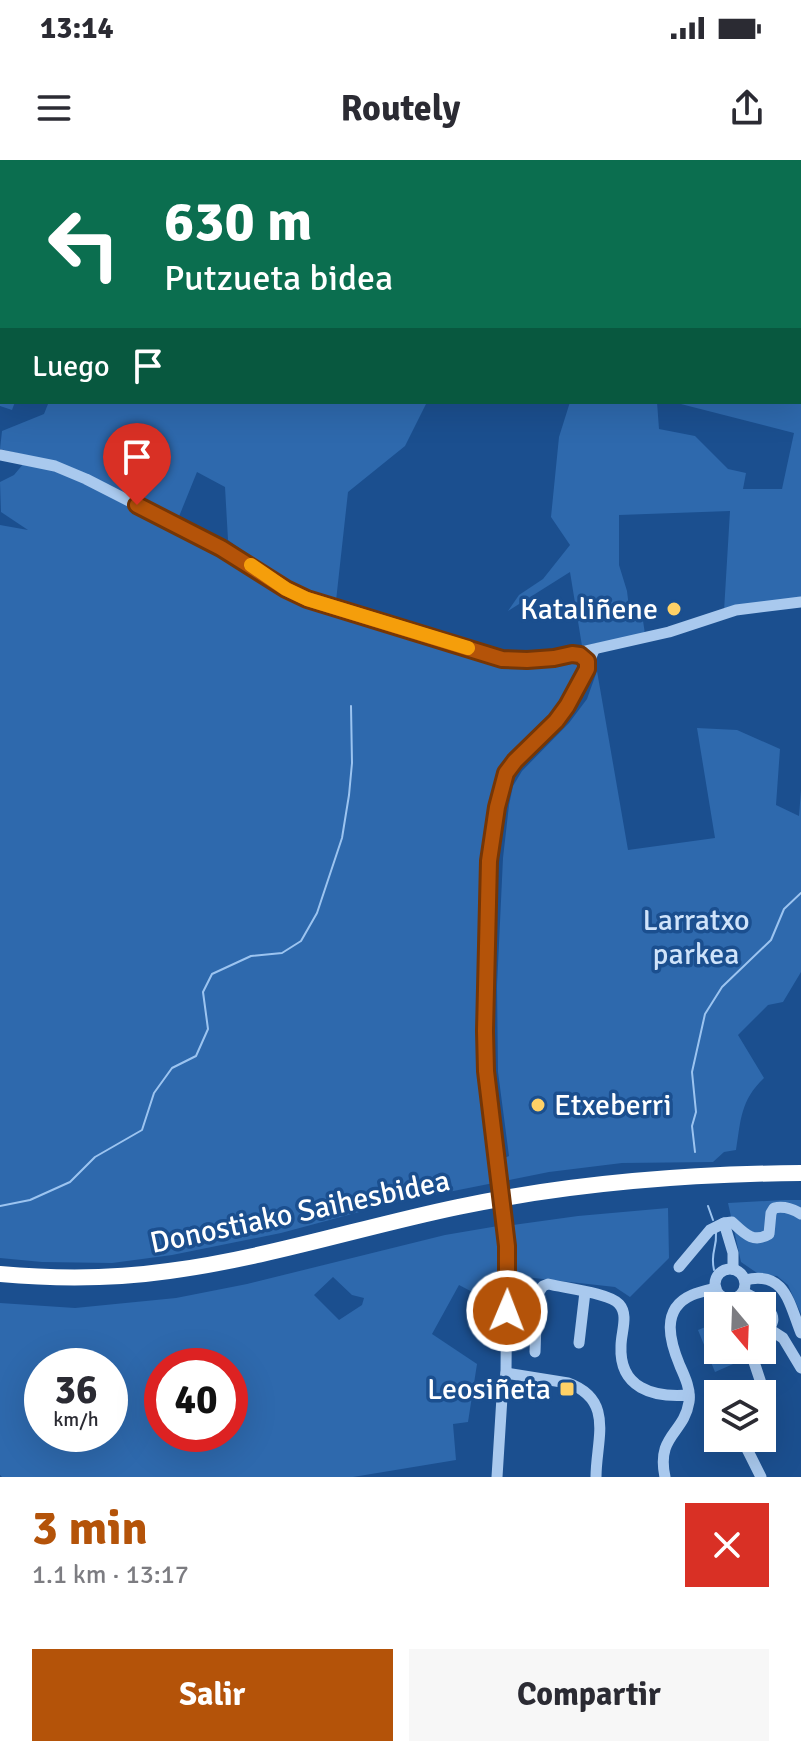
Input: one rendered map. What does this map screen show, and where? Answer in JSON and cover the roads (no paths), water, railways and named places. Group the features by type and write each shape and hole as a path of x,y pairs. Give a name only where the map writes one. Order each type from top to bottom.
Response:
{"highway":[{"name":"Donostiako Saihesbidea","path":"0,1274 79,1277 167,1271 237,1259 459,1206 532,1193 683,1176 801,1173"},
{"name":"Donostiako Saihesbidea","path":"0,1284 79,1288 169,1282 239,1270 515,1207 654,1189 801,1184"}],"street":[{"path":"0,455 55,466 86,479 221,548 307,599 502,659 554,658 677,630 736,610 801,602"},
{"path":"497,1477 506,1373 507,1246 486,1071 489,861 506,773 567,706 594,650"},
{"path":"572,654 584,657 588,665"},
{"path":"679,1267 710,1230 724,1223 732,1222 754,1239 769,1234 774,1208 801,1214"},
{"path":"724,1223 733,1253 733,1269"},
{"path":"718,1292 715,1283 719,1274 733,1269 740,1273 741,1292"},
{"path":"742,1292 763,1278 781,1287 801,1333"},
{"path":"535,1352 537,1295 543,1286 548,1284 604,1294 622,1308 621,1356 623,1367 634,1384 649,1391 689,1395"},
{"path":"667,1477 663,1460 665,1446 687,1411 689,1395 671,1341 672,1316 684,1300 716,1288"},
{"path":"579,1343 585,1292"},
{"path":"776,1335 783,1338 801,1368"},
{"path":"506,1373 568,1383 592,1398 600,1418 596,1477"},
{"path":"748,1452 761,1477"}],"waterway":[{"path":"0,1206 30,1200 70,1182 95,1157 142,1130 154,1093 172,1068 196,1056 208,1029 203,992 212,974 251,956 282,953 301,941 317,913 342,838 352,763 351,706"},
{"path":"695,1152 692,1126 696,1112 692,1072 705,1014 722,987 771,940 784,909 801,893"},
{"path":"708,1206 713,1220"},
{"path":"714,1270 716,1233"}],"place":[{"name":"Kataliñene","path":"674,609"},
{"name":"Etxeberri","path":"538,1105"},
{"name":"Leosiñeta","path":"567,1389"}],"park label":[{"name":"Larratxo parkea","path":"696,937"}]}
